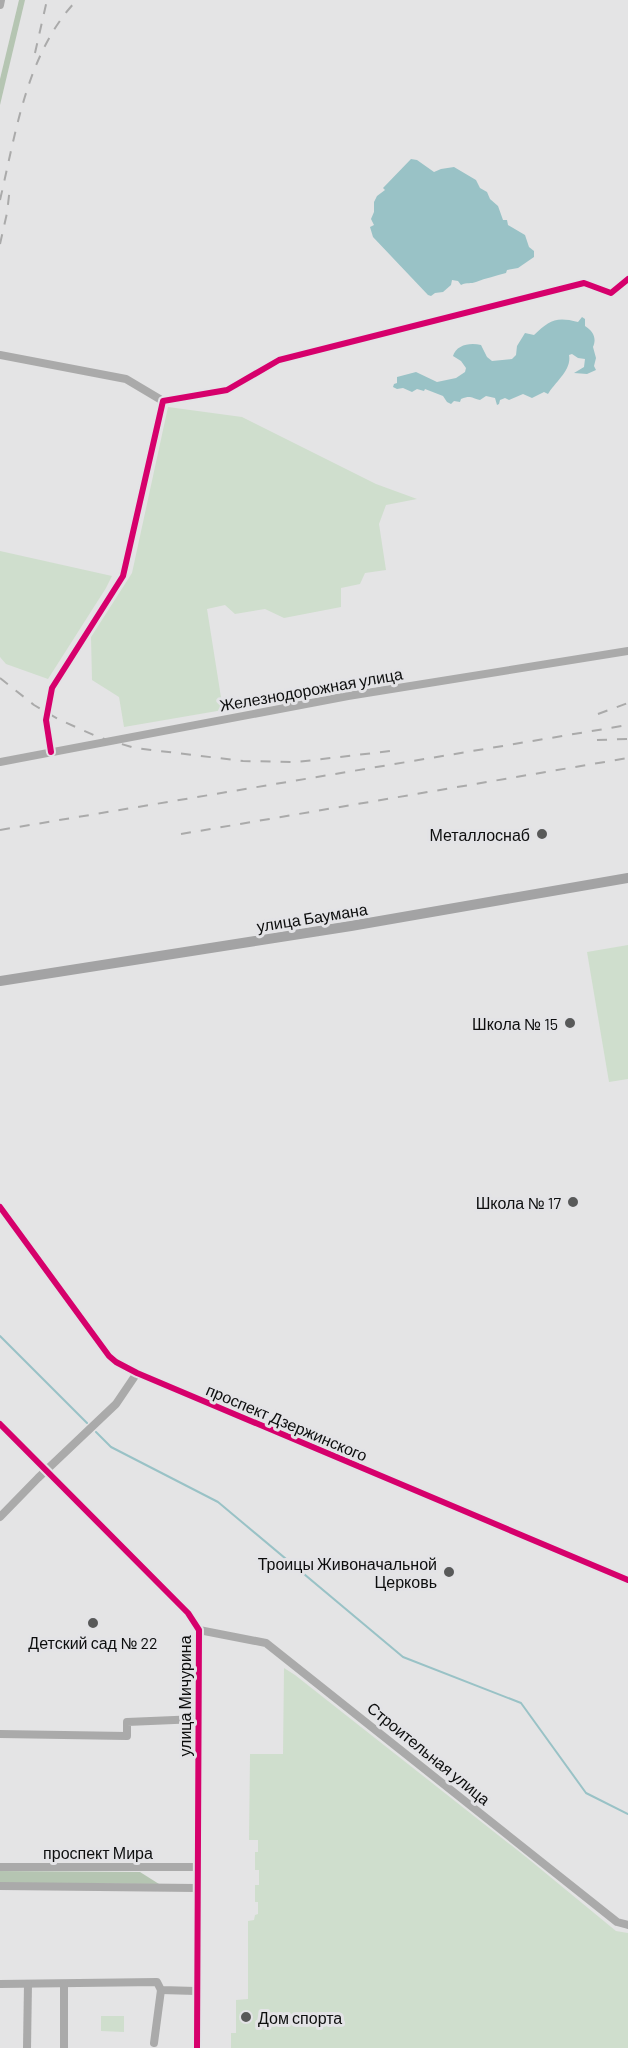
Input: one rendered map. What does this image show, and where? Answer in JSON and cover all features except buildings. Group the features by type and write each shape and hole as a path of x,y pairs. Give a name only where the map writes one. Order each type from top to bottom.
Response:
{"main road":[{"name":"улица Баумана","path":"0,981 361,924 628,878"}],"street":[{"path":"0,5 1,0"},
{"path":"0,355 126,379 163,401 227,390 279,360 584,283 611,293 628,279"},
{"path":"51,752 46,720 52,688 123,576 163,401"},
{"name":"Железнодорожная улица","path":"0,762 348,696 628,651"},
{"name":"проспект Дзержинского","path":"0,1207 109,1356 116,1362 137,1373 628,1580"},
{"path":"0,1517 116,1404 137,1373"},
{"name":"улица Мичурина","path":"0,1424 188,1613 199,1630 197,2048"},
{"name":"Строительная улица","path":"199,1630 266,1643 617,1922 628,1925"},
{"path":"0,1734 127,1736 127,1722 198,1719"},
{"name":"проспект Мира","path":"0,1867 197,1867"},
{"path":"0,1886 196,1888"},
{"path":"0,1984 157,1982 161,1990 154,2043"},
{"path":"27,2048 28,1984"},
{"path":"64,1984 64,2048"},
{"path":"161,1990 196,1990"}],"green space":[{"path":"19,0 25,0 0,105 0,79"},
{"path":"168,407 242,417 376,484 417,499 386,505 379,524 386,570 365,573 360,584 341,588 341,607 284,618 265,609 235,614 225,605 207,609 223,710 124,727 119,697 92,680 91,637 132,573"},
{"path":"0,551 112,576 48,679 6,664 0,657"},
{"path":"628,945 628,1079 609,1082 587,952"},
{"path":"284,1668 526,1857 616,1931 628,1933 628,2048 231,2048 231,2033 236,2033 236,2000 248,1999 248,1921 254,1920 255,1915 258,1914 255,1885 259,1885 259,1870 255,1870 255,1852 258,1852 258,1840 249,1840 250,1754 283,1754"},
{"path":"0,1871 140,1872 159,1884 0,1883"},
{"path":"101,2016 124,2016 124,2032 101,2031"}],"water":[{"path":"411,159 417,160 434,172 454,167 476,180 480,188 487,192 490,199 498,206 503,220 507,220 508,225 525,235 529,247 534,251 534,257 518,268 474,283 461,285 458,281 452,280 451,285 443,292 428,295 373,237 370,227 374,225 371,219 377,196 385,190 383,188"},
{"path":"582,317 585,319 585,326 592,332 594,338 596,370 587,374 574,373 584,367 585,359 569,355 566,371 548,394 544,392 532,398 523,394 509,400 505,398 500,400 497,405 495,398 486,396 480,400 467,397 451,404 443,396 425,389 412,392 393,387 397,383 397,377 416,372 437,382 456,378 465,372 466,368 453,356 457,349 468,344 481,345 487,357 492,361 512,359 525,333 534,335 553,321 578,322"}],"waterway":[{"path":"0,1336 87,1423"},
{"path":"96,1432 111,1447 218,1502 403,1657 521,1703 586,1793 628,1814"}],"railway":[{"path":"35,53 47,0"},
{"path":"0,200 18,121 35,68 60,21 77,0"},
{"path":"0,244 10,187"},
{"path":"0,678 34,705 58,719 98,737 135,748 243,761 297,762 399,750"},
{"path":"598,714 628,703"},
{"path":"0,830 628,725"},
{"path":"597,740 628,739"},
{"path":"181,834 628,758"}],"cycle path":[{"path":"51,752 46,720 52,688 123,576 163,401 227,390 279,360 584,283 611,293 628,279"},
{"path":"0,1207 109,1356 116,1362 137,1373 628,1580"},
{"path":"0,1424 188,1613 199,1630 197,2048"}],"place":[{"name":"Металлоснаб","path":"542,834"},
{"name":"Школа № 15","path":"570,1023"},
{"name":"Школа № 17","path":"573,1202"},
{"name":"Троицы Живоначальной Церковь","path":"449,1572"},
{"name":"Детский сад № 22","path":"93,1623"},
{"name":"Дом спорта","path":"246,2017"}]}
